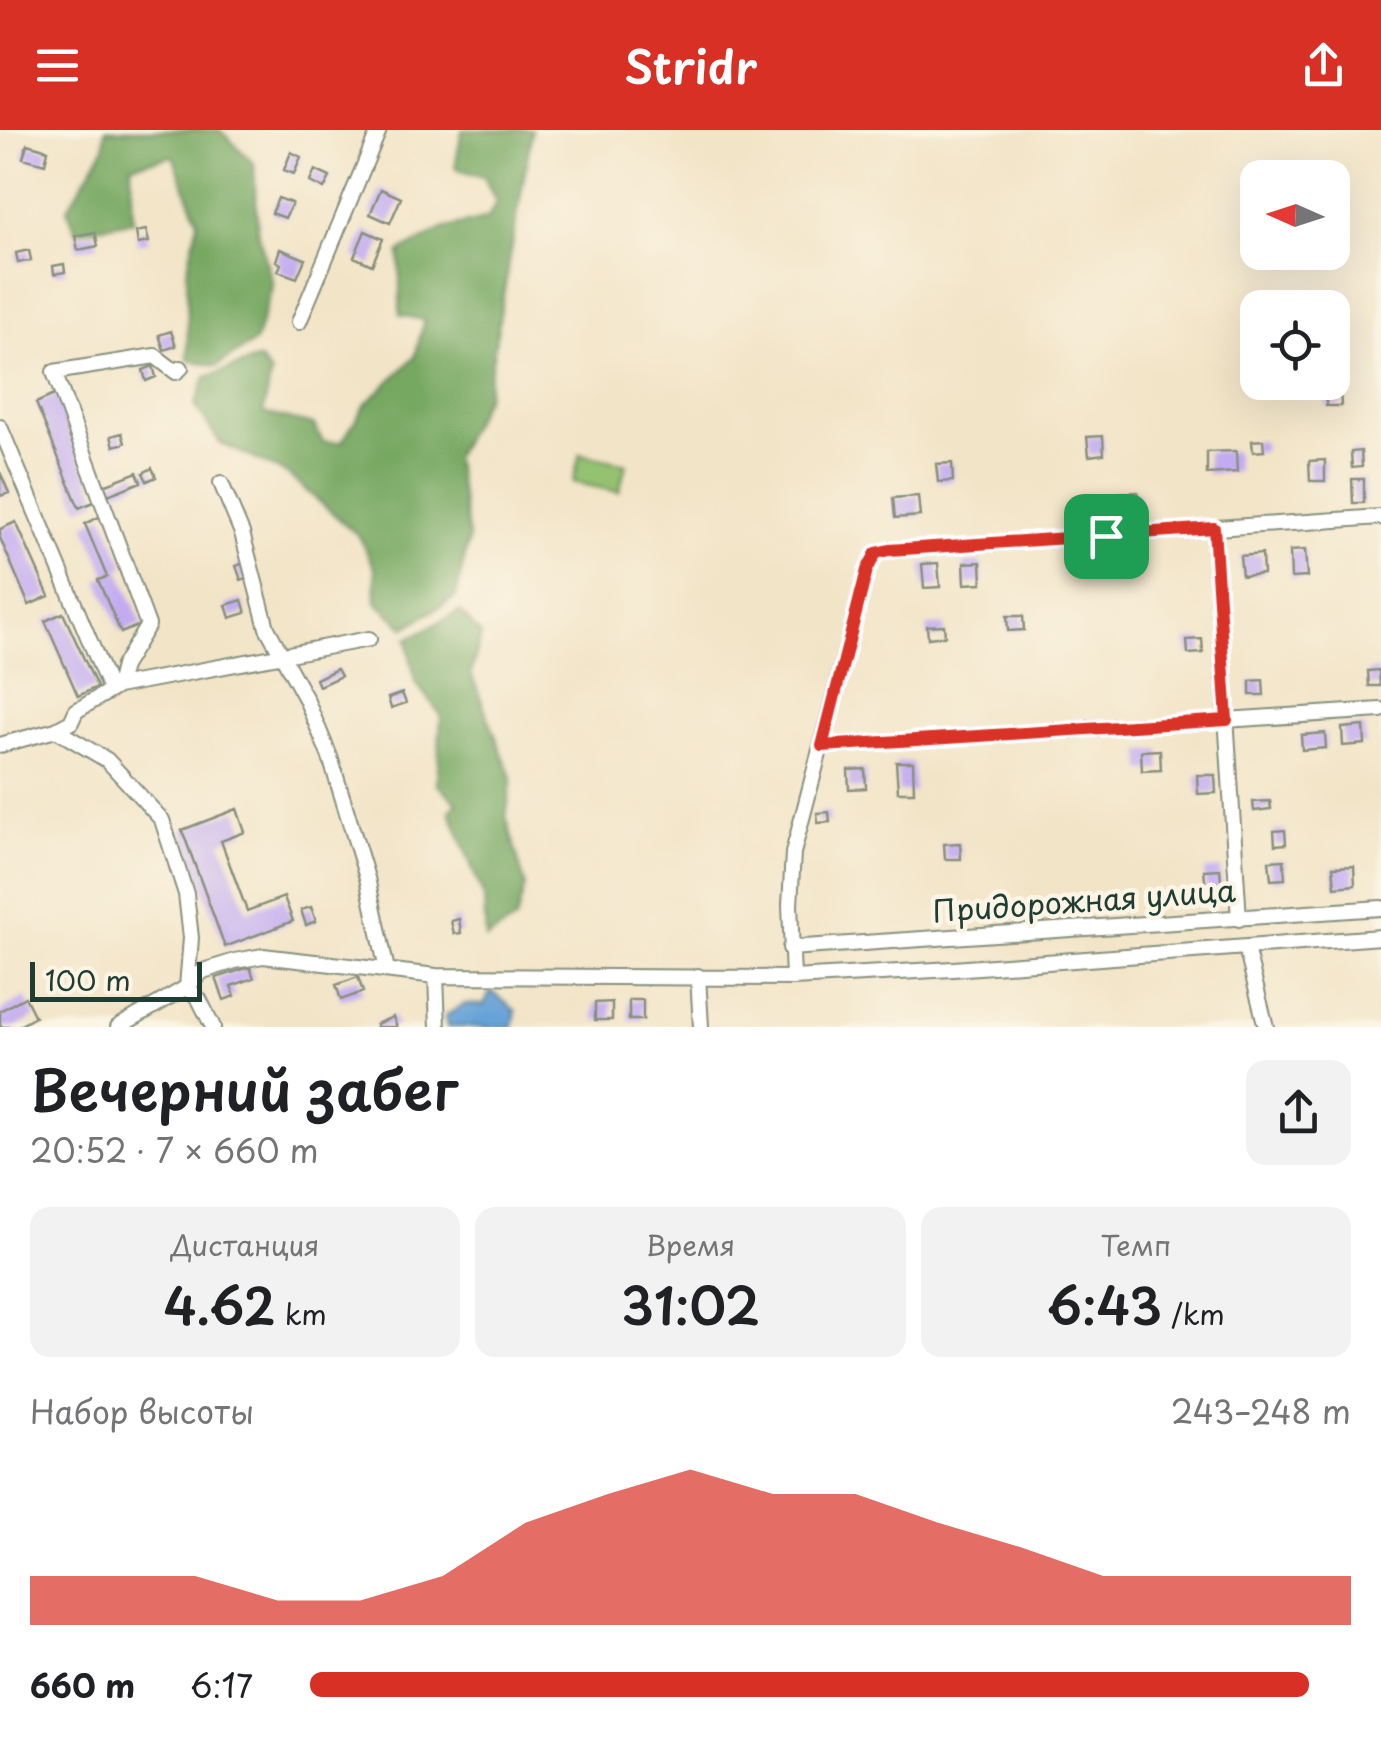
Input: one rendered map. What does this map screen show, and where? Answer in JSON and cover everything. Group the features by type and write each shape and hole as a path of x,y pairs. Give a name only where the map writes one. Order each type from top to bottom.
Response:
{"street":[{"path":"299,322 379,130"},
{"path":"114,687 148,624 54,372 156,356 176,372 181,368"},
{"path":"0,426 114,687"},
{"path":"221,482 242,534 266,628 306,699 330,757 367,878 387,970"},
{"path":"793,978 790,948 794,853 867,570 876,553 1381,518"},
{"path":"1214,528 1239,919"},
{"path":"0,745 56,730 71,722 76,710 114,687 370,639"},
{"path":"822,746 1381,710"},
{"path":"56,730 106,760 162,820 186,894 191,938 188,987 213,1027"},
{"name":"Придорожная улица","path":"790,948 1381,908"},
{"path":"118,1027 188,987 202,972 263,956 436,976 793,978 1381,937"},
{"path":"1246,948 1266,1027"},
{"path":"436,976 438,1027"},
{"path":"698,976 701,1027"}],"green space":[{"path":"105,130 220,130 254,163 258,233 273,284 255,342 217,366 188,360 187,272 198,221 173,156 131,165 133,221 76,231 67,209 104,148"},
{"path":"462,130 532,130 486,396 454,458 469,537 456,597 405,628 376,602 375,569 359,536 286,473 220,443 195,405 206,377 259,359 271,374 263,413 314,425 323,442 342,442 365,405 415,357 424,320 400,315 400,252 443,229 488,218 496,202 484,177 455,168"},
{"path":"580,454 626,464 619,492 573,482"},
{"path":"460,611 481,635 471,674 512,778 506,816 525,885 516,920 486,939 484,898 450,811 457,802 437,784 441,715 415,682 407,639"}],"water":[{"path":"491,991 516,1011 513,1027 447,1027 445,1016 465,1004 484,1005"}],"building":[{"path":"27,144 48,150 45,164 23,158"},
{"path":"291,152 301,157 294,174 284,170"},
{"path":"315,170 330,177 324,189 310,182"},
{"path":"381,189 401,198 390,223 370,214"},
{"path":"278,198 292,203 285,218 272,213"},
{"path":"146,230 149,242 138,244 136,232"},
{"path":"365,231 383,239 372,265 354,257"},
{"path":"95,232 98,246 78,250 75,236"},
{"path":"280,249 305,259 297,278 278,271"},
{"path":"29,250 31,260 18,263 16,253"},
{"path":"64,264 65,272 54,274 53,266"},
{"path":"171,331 176,346 164,350 159,335"},
{"path":"153,366 156,377 146,381 143,370"},
{"path":"56,394 99,500 79,508 36,403"},
{"path":"1326,400 1341,400 1341,406 1326,406"},
{"path":"122,433 125,443 114,446 111,436"},
{"path":"1103,436 1104,454 1089,456 1087,437"},
{"path":"1263,440 1264,451 1253,452 1252,441"},
{"path":"1236,451 1237,472 1207,474 1207,452"},
{"path":"1361,451 1362,467 1352,468 1351,452"},
{"path":"1325,460 1325,481 1310,481 1309,461"},
{"path":"952,463 953,481 938,482 936,464"},
{"path":"152,468 156,477 147,481 143,473"},
{"path":"0,472 9,493 0,496"},
{"path":"137,472 141,482 108,495 104,485"},
{"path":"1352,479 1364,479 1364,503 1353,503"},
{"path":"1138,492 1139,516 1120,517 1119,493"},
{"path":"918,496 920,516 895,518 893,498"},
{"path":"103,515 125,567 119,569 142,624 121,633 98,580 107,577 85,524"},
{"path":"16,522 49,596 29,605 0,538 0,529"},
{"path":"1305,550 1307,577 1291,578 1290,551"},
{"path":"1262,554 1263,574 1242,576 1240,556"},
{"path":"981,562 982,583 965,584 964,563"},
{"path":"244,563 249,577 241,580 236,566"},
{"path":"938,563 940,587 924,588 922,564"},
{"path":"242,600 246,613 230,618 226,605"},
{"path":"63,613 97,687 78,696 45,621"},
{"path":"1007,616 1023,616 1024,630 1008,631"},
{"path":"944,625 945,636 928,638 927,626"},
{"path":"1202,639 1203,653 1188,654 1187,640"},
{"path":"337,669 341,676 319,686 316,679"},
{"path":"1379,670 1380,686 1369,686 1368,671"},
{"path":"1263,680 1264,695 1250,695 1250,681"},
{"path":"402,693 406,703 391,708 388,698"},
{"path":"1364,726 1365,744 1343,746 1342,728"},
{"path":"1325,733 1326,748 1302,750 1301,735"},
{"path":"1160,750 1161,770 1142,771 1141,751"},
{"path":"896,762 913,762 914,792 898,792"},
{"path":"865,769 866,788 849,789 848,770"},
{"path":"1197,775 1215,775 1216,793 1198,794"},
{"path":"1270,801 1271,809 1254,811 1253,802"},
{"path":"237,809 245,832 221,841 247,911 284,897 293,921 225,947 182,830"},
{"path":"829,812 830,822 818,823 817,813"},
{"path":"1285,830 1286,844 1275,845 1274,831"},
{"path":"960,843 961,859 945,859 944,844"},
{"path":"1284,860 1285,879 1271,880 1269,861"},
{"path":"1354,866 1355,885 1335,887 1333,867"},
{"path":"1220,869 1222,890 1206,891 1204,870"},
{"path":"311,907 316,921 306,925 301,910"},
{"path":"459,919 461,933 454,934 451,921"},
{"path":"250,967 254,978 231,986 235,996 224,1000 216,978"},
{"path":"358,977 363,992 341,1000 336,985"},
{"path":"25,997 35,1017 17,1027 0,1027 0,1011"},
{"path":"629,1000 643,1000 643,1020 629,1020"},
{"path":"612,1002 612,1020 595,1020 595,1003"},
{"path":"393,1017 397,1027 377,1027 376,1024"}],"route":[{"path":"1214,528 1227,720 822,746 867,570 876,553 1106,536 1214,528"}]}
